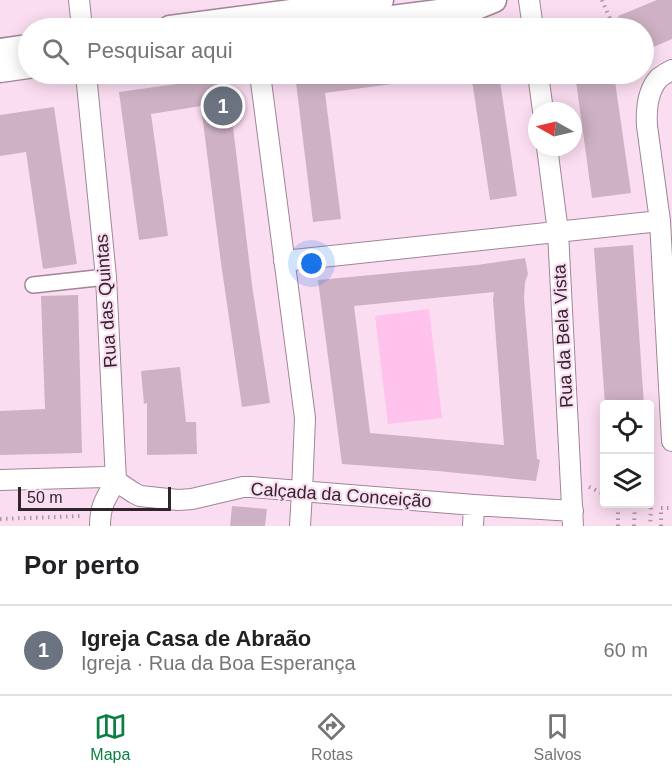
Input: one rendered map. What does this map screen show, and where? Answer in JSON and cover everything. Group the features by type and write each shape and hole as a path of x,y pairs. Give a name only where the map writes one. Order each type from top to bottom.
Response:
{"street":[{"path":"79,0 81,18"},
{"path":"281,18 381,0"},
{"path":"392,18 477,7 494,0"},
{"path":"529,0 532,18"},
{"path":"0,51 18,48"},
{"path":"0,70 18,67"},
{"path":"672,70 658,79 650,95 646,112 660,221 672,441"},
{"name":"Rua das Quintas","path":"87,84 106,277 116,481"},
{"path":"261,84 305,418 300,526"},
{"path":"539,84 542,102"},
{"name":"Rua da Bela Vista","path":"548,156 558,232 573,518"},
{"path":"284,261 660,221"},
{"path":"33,285 106,277"},
{"path":"0,480 105,477 116,481 102,504 100,520"},
{"name":"Calçada da Conceição","path":"116,481 140,496 178,500 243,487 474,505 573,518"},
{"path":"473,526 474,505"}],"path":[{"path":"602,0 610,18"},
{"path":"618,526 619,508"},
{"path":"634,526 635,508"},
{"path":"650,526 651,508"},
{"path":"661,526 661,508 672,508"},
{"path":"0,519 100,520"}],"shaded area":[{"path":"429,309 442,418 388,424 375,316"}],"building":[{"path":"657,0 672,0 672,39 654,47 654,18 619,18 618,16"},
{"path":"177,84 228,84 252,285 270,403 242,407 201,106 151,114 168,236 139,240 119,92"},
{"path":"296,84 392,84 325,93 341,219 313,222"},
{"path":"473,84 500,84 517,196 490,200"},
{"path":"576,84 615,84 631,193 592,198 582,125 582,102 579,102"},
{"path":"54,107 77,264 43,269 26,152 0,156 0,115"},
{"path":"633,245 644,400 605,400 594,248"},
{"path":"525,258 528,274 524,298 537,459 540,460 536,481 342,464 318,280 477,265","holes":["494,292 504,445 370,433 354,306"]},
{"path":"78,295 82,453 0,455 0,411 45,409 41,296"},
{"path":"180,367 186,422 196,422 197,454 147,455 147,403 144,404 141,371"},
{"path":"232,506 267,509 265,526 230,526"}],"place":[{"name":"Igreja Casa de Abraão","path":"223,106"}]}
